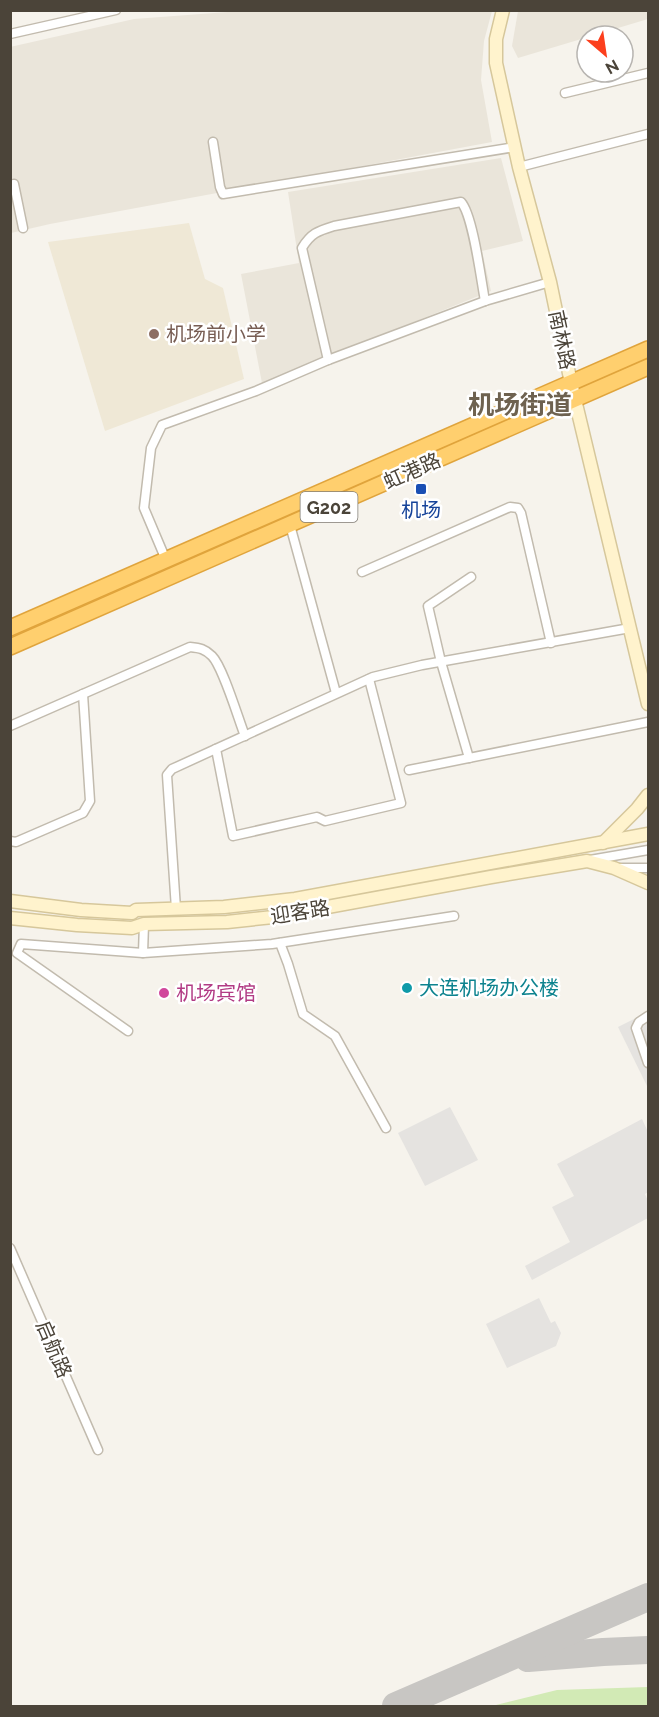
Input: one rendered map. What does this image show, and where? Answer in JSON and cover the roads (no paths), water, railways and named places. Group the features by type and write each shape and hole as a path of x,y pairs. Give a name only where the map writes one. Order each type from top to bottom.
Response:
{"highway":[{"name":"虹港路","path":"10,628 648,348"},
{"name":"虹港路","path":"10,647 648,367"}],"main road":[{"name":"南林路","path":"503,10 496,39 496,63 519,167 550,282 574,400 648,704"},
{"path":"603,843 648,795"},
{"name":"迎客路","path":"10,901 81,910 132,913 136,910 254,905 648,834"},
{"name":"迎客路","path":"10,918 132,928 144,924 227,922 273,917 587,861"},
{"path":"587,861 614,868 648,883"}],"street":[{"path":"10,34 116,10"},
{"path":"565,93 648,73"},
{"path":"519,167 648,134"},
{"path":"213,142 220,187 224,194 515,147"},
{"path":"10,185 14,184 23,228"},
{"path":"328,360 303,248 309,236 320,230 461,202 465,207 470,224 485,301"},
{"path":"166,560 144,508 151,448 162,425 256,391 328,360 485,301 550,282"},
{"path":"362,572 510,507 518,508 551,643"},
{"path":"290,525 336,693"},
{"path":"469,758 441,662 428,606 471,577"},
{"path":"176,909 167,775 172,769 369,679 422,665 630,628"},
{"path":"10,726 190,647 202,648 214,658 245,736"},
{"path":"216,749 233,836 317,817 325,821 401,803 369,679"},
{"path":"10,841 16,842 83,813 90,801 83,694"},
{"path":"409,770 648,722"},
{"path":"587,861 648,850"},
{"path":"614,868 648,868"},
{"path":"128,1031 17,953 21,944 143,953 280,942 454,916"},
{"path":"143,953 144,924"},
{"path":"280,942 303,1014 335,1035 386,1128"},
{"path":"648,1016 639,1022 636,1028 648,1063"},
{"name":"启航路","path":"10,1248 98,1450"}],"place":[{"name":"机场前小学","path":"154,334"},
{"name":"机场","path":"421,489"},
{"name":"大连机场办公楼","path":"407,988"},
{"name":"机场宾馆","path":"164,993"}],"district":[{"name":"机场街道","path":"520,405"}]}
